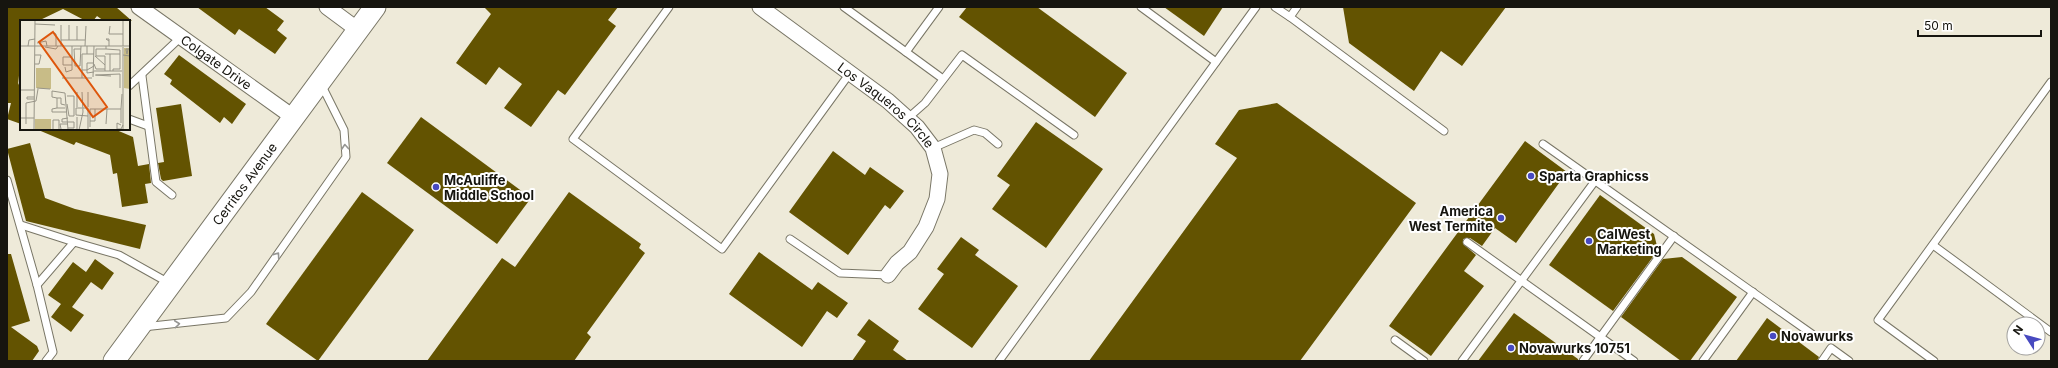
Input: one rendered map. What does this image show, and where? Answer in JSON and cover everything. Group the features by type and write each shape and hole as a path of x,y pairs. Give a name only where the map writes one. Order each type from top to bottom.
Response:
{"main road":[{"name":"Cerritos Avenue","path":"114,361 375,7"}],"street":[{"name":"Colgate Drive","path":"139,7 293,117"},
{"path":"326,7 358,30"},
{"name":"Los Vaqueros Circle","path":"760,7 888,101 917,127 933,148 940,174 937,199 926,227 910,252 897,263 888,275"}],"lane":[{"path":"669,7 573,139 722,249 850,73"},
{"path":"844,7 944,79"},
{"path":"906,52 939,7"},
{"path":"1141,7 1216,62"},
{"path":"999,361 1256,7"},
{"path":"1276,7 1444,131"},
{"path":"1290,17 1297,7"},
{"path":"130,85 142,76 181,37"},
{"path":"908,118 925,103 962,55 1074,135"},
{"path":"142,76 156,182 172,195"},
{"path":"139,328 226,318 251,292 346,157 344,130 320,81"},
{"path":"1934,361 1878,320 2051,82"},
{"path":"130,119 148,126"},
{"path":"933,148 974,130 985,133 998,144"},
{"path":"1543,144 1812,334"},
{"path":"7,180 38,285 53,352 46,361"},
{"path":"1462,361 1595,180"},
{"path":"21,225 119,255 171,284"},
{"path":"1583,361 1674,236"},
{"path":"790,239 840,273 888,275"},
{"path":"38,285 74,242"},
{"path":"1467,242 1634,361"},
{"path":"1933,245 2051,332"},
{"path":"1703,361 1753,292"},
{"path":"1394,340 1424,361"},
{"path":"1822,361 1831,348 1849,361"}],"building":[{"path":"7,7 116,7 132,21 103,20 97,16 94,20 84,20 63,9 40,20 20,20 20,66 18,85 20,81 20,124 7,119 11,103 7,103"},
{"path":"197,7 265,7 284,21 277,30 287,38 275,54 239,29 235,35"},
{"path":"484,7 618,7 608,20 616,26 565,95 558,90 531,127 504,108 522,84 499,67 486,85 456,63 491,14"},
{"path":"967,7 1037,7 1127,73 1095,117 959,17"},
{"path":"1164,7 1223,7 1204,36"},
{"path":"1343,7 1506,7 1462,66 1441,51 1414,91 1349,43"},
{"path":"179,55 246,104 232,124 224,117 220,123 170,84 172,80 164,74"},
{"path":"1277,103 1416,203 1300,361 1089,361 1237,158 1215,144 1239,110"},
{"path":"181,104 192,176 163,181 161,179 158,163 164,162 156,108"},
{"path":"421,117 531,198 497,244 387,163"},
{"path":"1036,122 1103,169 1046,248 992,209 1010,185 997,176"},
{"path":"38,130 116,130 133,137 138,166 149,164 151,183 145,184 148,203 122,207 117,173 113,174 110,155 76,142 74,145"},
{"path":"1525,141 1567,172 1516,243 1495,228 1482,246 1470,238 1463,239 1463,244 1476,255 1464,271 1484,286 1431,356 1389,326"},
{"path":"30,143 45,198 75,209 146,225 140,249 26,221 7,149"},
{"path":"833,151 865,175 870,167 904,191 890,209 885,205 848,255 789,212"},
{"path":"362,192 414,230 318,361 266,324"},
{"path":"569,192 641,244 639,248 645,253 587,333 591,337 574,361 427,361 502,258 515,267"},
{"path":"1600,195 1654,234 1658,250 1613,311 1549,265"},
{"path":"961,237 979,250 975,255 1018,286 972,348 918,309 944,274 937,269"},
{"path":"759,252 812,290 818,282 848,303 837,318 827,311 802,347 729,294"},
{"path":"7,254 11,254 30,321 11,327 37,346 39,351 32,361 7,361"},
{"path":"1682,257 1737,297 1690,361 1681,361 1621,317 1663,259"},
{"path":"95,259 114,273 102,290 91,282 72,307 84,315 71,332 51,317 61,304 48,295 73,262 86,272"},
{"name":"Novawurks 10751","path":"1514,313 1578,359 1578,361 1478,361"},
{"name":"Novawurks","path":"1767,318 1819,357 1817,361 1736,361"},
{"path":"869,319 899,341 893,350 908,361 852,361 866,341 857,335"}],"place":[{"name":"Sparta Graphicss","path":"1531,176"},
{"name":"McAuliffe Middle School","path":"436,187"},
{"name":"America West Termite","path":"1501,218"},
{"name":"CalWest Marketing","path":"1589,241"},
{"name":"Novawurks","path":"1773,336"},
{"name":"Novawurks 10751","path":"1511,348"}]}
